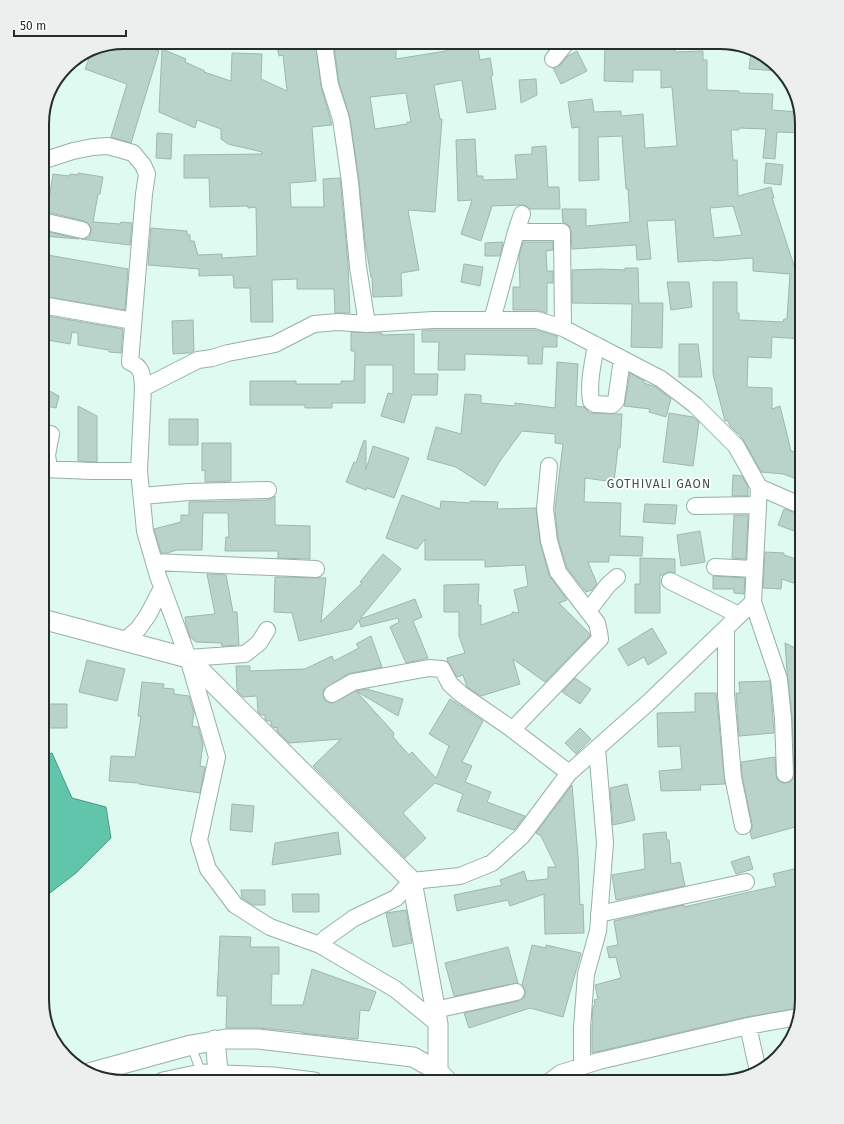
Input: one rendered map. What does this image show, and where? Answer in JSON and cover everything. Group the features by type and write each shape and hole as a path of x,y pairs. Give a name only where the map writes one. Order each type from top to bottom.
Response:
{"street":[{"path":"325,49 330,85 341,119 350,182 358,267 367,324"},
{"path":"553,59 561,49"},
{"path":"49,160 93,146 108,146 133,153 143,165 147,174 130,362 139,366 142,375 143,388 139,471 145,531 162,588 188,658 217,757 199,840 208,869 235,905 270,927 320,945 395,989 437,1017"},
{"path":"492,320 522,214"},
{"path":"49,223 82,230"},
{"path":"516,232 562,232 563,328"},
{"path":"49,306 134,321"},
{"path":"143,388 198,360 274,344 314,324 338,322 367,324 433,320 537,320 563,328 661,379 695,405 736,446 759,486 795,503"},
{"path":"596,345 590,384 591,401 595,404 612,405 616,402 622,359"},
{"path":"49,448 51,434"},
{"path":"513,729 600,639 597,623 558,572 549,541 545,509 549,466"},
{"path":"49,469 139,471"},
{"path":"759,486 753,602 779,679 783,718 784,774"},
{"path":"142,496 189,492 268,490"},
{"path":"695,506 757,505"},
{"path":"154,562 316,569"},
{"path":"715,567 754,568"},
{"path":"588,611 608,585 617,577"},
{"path":"670,581 739,615"},
{"path":"124,641 138,629 148,616 162,588"},
{"path":"320,945 326,938 354,918 396,898 412,881 460,876 492,863 522,836 569,773 649,702 753,602"},
{"path":"49,621 188,658 245,654 259,643 267,630"},
{"path":"726,628 726,694 731,762 743,826"},
{"path":"188,658 412,881 437,1017 443,1075"},
{"path":"332,694 353,682 429,668 442,669 450,684 461,694 513,729 569,773"},
{"path":"582,1066 582,1028 586,974 598,931 605,843 597,748"},
{"path":"599,914 746,882"},
{"path":"437,1017 516,992"},
{"path":"558,1075 582,1066 748,1026 792,1018"},
{"path":"748,1026 757,1065"},
{"path":"99,1070 191,1045 216,1040 258,1039 413,1057 440,1075"},
{"path":"210,1075 216,1040"}],"lane":[{"path":"191,1045 208,1075"}],"shaded area":[{"path":"52,753 72,798 106,807 111,838 76,873 49,894 49,754"}],"building":[{"path":"153,49 159,51 131,143 111,137 127,84 85,69 89,58 109,50"},
{"path":"162,49 186,59 185,62 205,71 204,72 231,81 232,53 262,54 261,79 287,91 283,55 279,56 278,49 316,49 321,86 332,125 312,127 316,181 290,183 291,207 324,207 323,179 340,178 348,263 350,313 335,313 334,289 297,289 297,279 272,280 273,322 251,322 250,288 234,288 233,275 199,276 199,269 148,265 151,228 187,231 187,234 190,235 190,241 194,241 198,255 222,254 222,258 257,256 256,207 210,207 209,178 184,178 184,155 262,154 262,152 228,144 221,139 221,129 197,120 195,128 159,112"},
{"path":"334,49 396,49 396,59 446,51 446,49 478,49 480,60 490,58 496,109 467,113 462,80 434,85 440,119 442,119 435,212 408,210 419,270 401,273 402,296 373,297 372,277 365,241 359,181 350,118 339,83","holes":["406,93 411,122 407,122 407,124 375,129 370,97"]},
{"path":"605,49 675,49 675,52 703,51 703,60 707,60 707,90 773,94 772,110 794,112 795,133 777,132 775,159 763,158 766,129 739,128 739,130 731,130 733,160 737,160 738,196 771,187 774,198 772,198 795,269 795,339 772,337 771,358 748,357 747,387 772,388 772,409 780,406 791,451 795,452 795,478 783,474 761,472 744,441 730,426 728,421 725,421 713,374 713,282 737,282 737,313 739,313 739,320 783,322 784,319 787,319 790,274 753,271 753,258 678,262 675,220 647,221 651,259 637,260 636,245 572,249 570,227 563,223 562,209 586,209 586,226 630,222 622,136 598,137 599,180 579,181 579,127 572,128 568,102 592,99 594,112 621,111 621,116 643,114 645,148 677,146 672,87 661,88 661,70 633,70 633,82 604,81","holes":["733,206 742,235 714,238 710,208"]},
{"path":"577,51 587,71 561,84 553,68 560,65 568,56"},
{"path":"750,56 758,59 773,71 749,69"},
{"path":"536,79 537,95 521,103 519,80"},
{"path":"157,133 172,134 171,159 156,158"},
{"path":"475,139 477,176 483,176 483,180 517,179 515,155 532,154 532,147 546,146 548,187 559,187 560,209 530,209 525,205 492,206 481,241 461,234 472,200 458,201 456,140"},
{"path":"766,163 783,165 781,185 764,183"},
{"path":"78,173 103,177 93,222 120,224 121,222 132,223 130,245 81,239 89,237 91,228 88,223 49,212 49,199 53,174 69,176 70,174 78,175"},
{"path":"49,232 79,239 49,236"},
{"path":"503,242 500,256 485,256 485,243"},
{"path":"523,242 553,242 553,250 546,251 547,271 553,271 553,283 547,283 547,313 537,310 513,310 513,287 520,287 519,256"},
{"path":"49,255 128,269 125,310 49,297"},
{"path":"464,264 483,267 480,286 461,282"},
{"path":"625,268 638,268 639,303 663,303 662,348 631,347 632,304 572,303 572,270 625,270"},
{"path":"667,282 689,282 692,307 671,310"},
{"path":"49,316 123,329 121,353 109,352 109,350 78,345 78,333 72,332 70,344 49,340"},
{"path":"193,320 194,351 190,353 173,354 172,321"},
{"path":"422,330 536,330 557,336 557,347 543,347 542,364 528,364 528,356 465,354 465,370 438,370 439,342 422,342"},
{"path":"351,332 382,333 382,335 414,334 414,374 438,374 437,395 412,395 404,423 381,416 388,393 393,394 393,365 365,365 365,403 332,403 332,408 305,408 305,405 250,405 250,381 296,381 296,384 341,384 341,381 354,381 355,351 351,351"},
{"path":"679,344 698,344 702,377 679,377"},
{"path":"557,362 578,364 576,406 584,407 589,413 622,414 620,448 618,448 614,482 585,478 584,502 621,503 620,536 643,537 642,556 609,555 609,562 588,562 597,584 592,590 586,592 567,568 558,539 555,509 563,444 555,443 555,434 522,431 500,461 485,486 456,467 427,459 436,427 461,434 465,394 481,395 481,403 515,406 515,403 555,408"},
{"path":"630,373 644,381 644,383 656,387 671,399 666,417 649,412 650,409 624,406"},
{"path":"49,391 59,396 56,408 49,406"},
{"path":"78,406 97,416 97,462 78,461"},
{"path":"669,413 693,417 699,422 693,466 663,462"},
{"path":"169,419 198,419 198,445 169,445"},
{"path":"364,440 366,441 366,470 373,446 409,458 394,498 367,488 366,490 346,482 354,462 356,463"},
{"path":"202,443 231,443 231,481 205,482 205,470 202,471"},
{"path":"733,475 742,476 748,487 748,496 732,496"},
{"path":"402,495 440,509 441,501 470,503 470,501 498,502 497,509 536,508 540,542 549,575 567,600 559,603 589,633 590,636 545,682 513,659 520,684 481,696 467,687 463,675 457,677 447,658 465,653 459,636 459,612 444,612 444,585 479,584 478,605 481,605 481,625 512,614 512,612 519,613 514,590 528,586 525,565 485,567 485,560 425,560 425,539 417,549 386,538"},
{"path":"275,496 275,525 310,526 310,559 277,558 278,551 225,551 226,537 229,537 228,513 203,513 202,550 177,550 161,553 154,529 181,522 181,515 189,515 189,502 268,500"},
{"path":"645,504 677,505 675,524 643,522"},
{"path":"784,509 795,513 795,531 778,525"},
{"path":"734,515 748,515 746,559 732,558"},
{"path":"700,531 705,562 681,566 677,535"},
{"path":"765,552 784,553 784,555 795,559 795,584 782,579 781,589 763,588"},
{"path":"383,554 401,569 360,619 415,599 422,617 413,621 428,658 406,663 390,627 399,622 398,618 361,627 359,620 352,629 299,641 292,613 274,612 275,577 326,578 321,622 362,583 360,582"},
{"path":"640,558 675,559 675,573 669,572 660,575 660,613 635,613 635,584 640,584"},
{"path":"207,574 226,575 233,612 237,612 239,645 222,646 221,643 196,642 190,637 185,617 215,614"},
{"path":"713,576 745,578 744,594 734,593 734,589 713,589"},
{"path":"652,628 667,653 648,665 644,657 628,666 618,649"},
{"path":"371,636 382,667 348,674 324,689 324,699 332,703 356,691 394,733 393,737 409,755 412,752 436,778 449,746 429,734 450,699 483,721 462,762 472,766 465,782 491,792 487,802 525,816 514,830 457,811 463,794 435,783 403,813 426,838 405,858 313,766 341,739 289,743 277,731 277,727 274,728 271,725 271,721 267,721 265,719 265,715 261,715 258,712 257,696 243,697 237,691 236,666 250,666 250,671 305,669 332,656 334,661 359,648 356,644"},
{"path":"785,643 795,648 795,827 752,839 750,832 752,829 752,824 742,776 741,762 775,757 777,779 780,782 785,783 790,782 793,779 792,717"},
{"path":"87,660 125,669 117,701 79,692"},
{"path":"575,678 591,689 580,704 562,692"},
{"path":"770,681 774,733 739,736 736,693 740,693 739,682"},
{"path":"142,682 164,684 163,688 174,689 174,694 189,696 194,713 192,726 198,727 203,744 200,766 205,767 200,793 139,783 109,781 111,756 135,757 141,716 138,716"},
{"path":"369,689 403,699 398,716 356,691"},
{"path":"695,693 716,693 725,784 700,785 701,790 661,791 659,771 682,769 680,746 658,747 657,713 695,712"},
{"path":"49,704 67,704 67,728 49,728"},
{"path":"580,728 591,739 576,754 565,743"},
{"path":"627,784 635,820 613,825 610,788"},
{"path":"572,785 578,856 580,905 583,904 584,933 545,934 544,894 510,906 508,900 457,911 454,895 502,885 500,880 524,871 527,881 548,879 548,867 556,867 541,836 536,833"},
{"path":"232,804 254,806 252,832 230,830"},
{"path":"338,832 341,854 272,865 275,843"},
{"path":"666,832 667,840 669,840 671,864 680,862 685,886 616,900 612,875 645,869 643,834"},
{"path":"749,856 753,869 736,874 731,862"},
{"path":"795,869 794,1009 746,1017 592,1053 593,1006 595,1006 594,1000 598,999 595,985 621,978 616,957 609,958 607,947 618,945 614,921 776,886 773,874"},
{"path":"241,890 265,890 265,905 253,905 242,898"},
{"path":"292,894 319,894 319,912 293,912"},
{"path":"406,910 412,943 393,947 386,913"},
{"path":"220,936 251,937 250,947 279,947 279,974 272,974 271,1005 303,1005 312,969 376,992 369,1011 360,1010 358,1039 259,1028 226,1028 227,996 217,996"},
{"path":"532,945 546,948 546,945 581,953 563,1017 530,1008 469,1028 464,1013 523,999 525,990 522,985"},
{"path":"508,947 518,983 454,996 445,963"}],"district":[{"name":"GOTHIVALI GAON","path":"659,484"}]}
